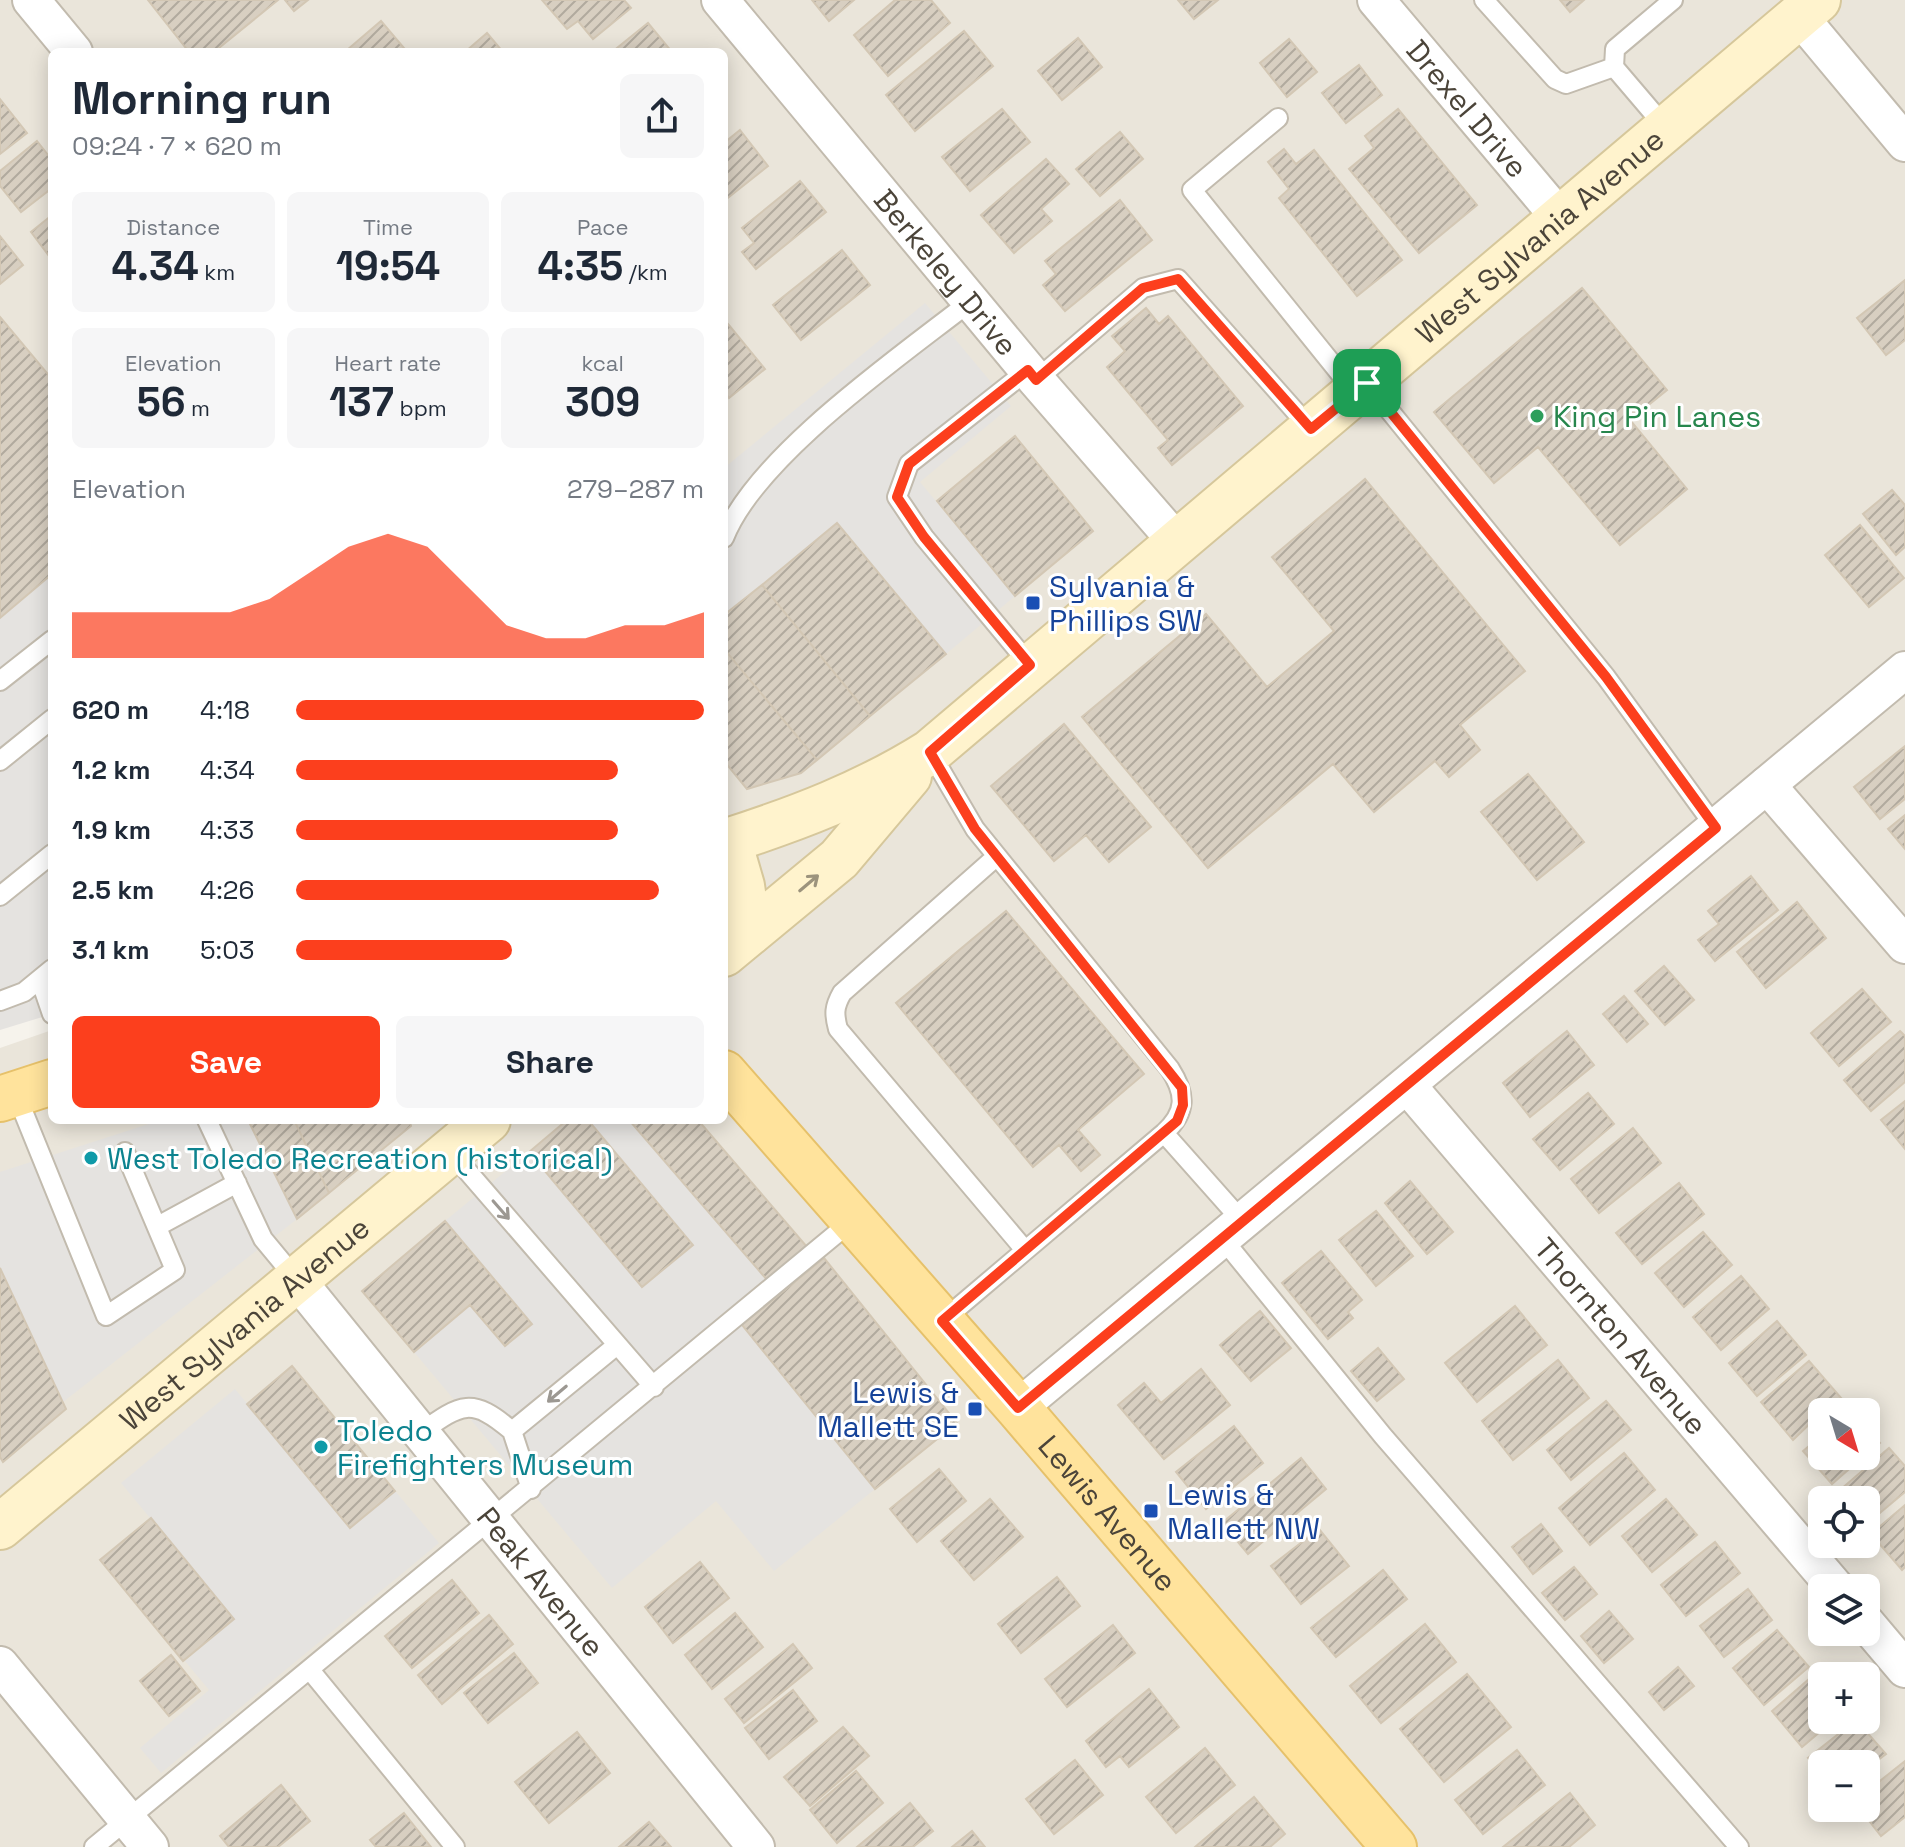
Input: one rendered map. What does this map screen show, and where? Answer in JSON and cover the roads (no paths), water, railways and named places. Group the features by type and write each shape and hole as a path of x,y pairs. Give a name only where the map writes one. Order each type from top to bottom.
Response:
{"main road":[{"name":"West Sylvania Avenue","path":"728,840 796,818 885,781 930,752 1666,128 1801,5"},
{"name":"West Sylvania Avenue","path":"737,944 839,859 930,752"},
{"path":"728,849 742,886 737,944"},
{"name":"Lewis Avenue","path":"728,1078 1018,1408 1394,1847"},
{"name":"West Sylvania Avenue","path":"0,1527 483,1124"}],"street":[{"name":"Berkeley Drive","path":"720,0 1032,375 1176,541"},
{"name":"Drexel Drive","path":"1381,2 1560,218"},
{"path":"43,4 71,48"},
{"path":"1801,5 1905,143"},
{"path":"1018,1408 1905,670"},
{"path":"1767,785 1905,945"},
{"name":"Thornton Avenue","path":"1407,1085 1824,1574"},
{"name":"Peak Avenue","path":"297,1280 756,1847"},
{"path":"1880,1640 1905,1669"},
{"path":"0,1665 150,1847"}],"lane":[{"path":"1484,0 1555,79 1566,84 1614,67"},
{"path":"1666,128 1614,67 1615,49 1673,0"},
{"path":"1278,118 1192,190 1606,677 1716,828"},
{"path":"1030,665 924,537 897,497 909,464 1032,375 1143,288 1178,279 1311,429"},
{"path":"728,527 731,519 787,452 852,394 971,301"},
{"path":"0,681 48,643"},
{"path":"0,761 48,722"},
{"path":"930,752 975,829 1182,1088 1180,1113 1164,1133 942,1321"},
{"path":"997,856 842,993 834,1006 838,1029 1025,1250"},
{"path":"0,896 48,857"},
{"path":"0,1001 24,992 46,974"},
{"path":"23,1092 106,1316 175,1270 125,1152"},
{"path":"209,1124 263,1239 297,1280"},
{"path":"1164,1133 1383,1436 1739,1847"},
{"path":"450,1151 654,1387"},
{"path":"158,1226 237,1183"},
{"path":"94,1847 492,1522 853,1220"},
{"path":"512,1431 617,1345"},
{"path":"420,1433 454,1409 469,1406 484,1409 512,1431 531,1489"},
{"path":"310,1670 455,1847"}],"place":[{"name":"King Pin Lanes","path":"1537,416"},
{"name":"Sylvania & Phillips SW","path":"1033,603"},
{"name":"West Toledo Recreation (historical)","path":"91,1158"},
{"name":"Lewis & Mallett SE","path":"975,1409"},
{"name":"Toledo Firefighters Museum","path":"321,1447"},
{"name":"Lewis & Mallett NW","path":"1151,1511"}]}
